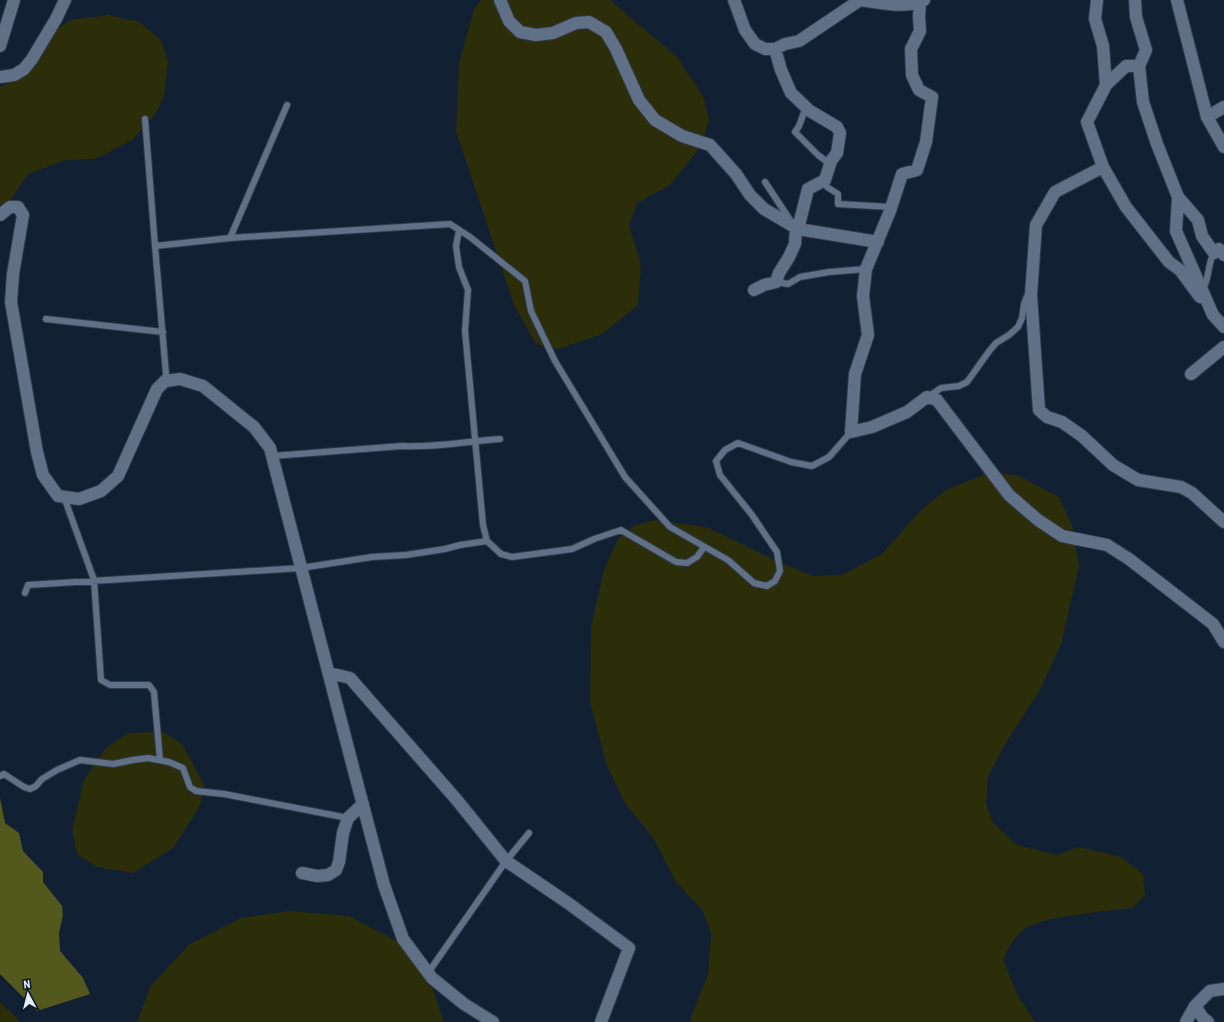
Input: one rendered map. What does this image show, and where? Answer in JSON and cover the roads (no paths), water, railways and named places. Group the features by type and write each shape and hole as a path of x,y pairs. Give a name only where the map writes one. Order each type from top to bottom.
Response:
{"street":[{"path":"0,46 14,0"},
{"path":"0,77 14,75 24,69 32,59 56,19 65,0"},
{"path":"500,0 509,21 520,32 536,35 553,33 576,23 589,22 606,32 639,100 655,120 682,136 710,145 736,174 750,195 764,209 797,228 878,242"},
{"path":"734,0 745,30 755,44 765,49 776,49 786,44 799,41 860,0 904,5 922,1 919,17 920,31 911,49 912,76 919,90 932,97 926,142 917,170 902,174 878,242 866,269 863,296 868,335 855,374 851,432 872,427 907,412 927,397 938,400 1010,495 1038,520 1062,536 1107,545 1113,548 1213,624 1224,642"},
{"path":"1097,0 1095,19 1102,46 1106,85"},
{"path":"1136,0 1136,17 1146,50 1139,66 1143,102 1157,144 1178,197 1198,220 1202,236 1219,254"},
{"path":"1177,0 1207,117 1224,148"},
{"path":"754,290 764,285 776,282 779,273 795,244 797,228 808,189 824,180 830,164 837,153 840,133 837,127 810,111 791,93 781,70 776,49"},
{"path":"1139,66 1126,66 1106,85 1087,122 1103,167 1126,206 1169,262 1180,270 1224,327"},
{"path":"1207,117 1224,107"},
{"path":"1103,167 1055,192 1036,225 1031,294 1039,410 1047,417 1062,422 1082,436 1113,465 1138,480 1181,487 1192,493 1224,522"},
{"path":"1178,197 1176,231 1214,315"},
{"path":"0,215 10,207 18,207 23,216 13,274 11,302 37,452 44,475 58,496 79,500 100,491 118,476 157,389 165,381 180,379 203,386 254,427 270,448 384,884 403,939 432,978 464,1004 493,1022"},
{"path":"1191,374 1224,347"},
{"path":"329,673 350,678 456,799 506,861 568,903 629,948 602,1022"},
{"path":"302,873 317,876 328,875 336,870 339,862 343,833 348,818 363,804"},
{"path":"1186,1022 1195,1006 1210,991 1224,989"},
{"path":"1195,1006 1203,1018 1208,1022"}],"lane":[{"path":"230,238 287,104"},
{"path":"806,107 799,126 795,132 818,155 830,164"},
{"path":"145,119 163,332 166,374 165,381"},
{"path":"824,180 827,188 838,194 838,204 891,207"},
{"path":"765,182 797,228"},
{"path":"155,246 230,238 450,224 470,237 525,281 530,311 555,361 625,477 670,527 728,560 754,583 767,586 775,581 780,571 776,552 752,515 720,475 716,461 724,450 738,443 791,462 812,466 829,457 851,432"},
{"path":"459,230 456,246 460,267 468,290 465,331 483,526 487,541 501,554 512,557 572,549 594,539 621,530 676,562 687,563 697,557 704,547"},
{"path":"1202,290 1206,286 1210,259 1219,254"},
{"path":"776,282 788,284 800,277 829,272 866,269"},
{"path":"927,397 941,388 959,386 968,382 996,343 1018,327 1022,318 1027,296 1031,294"},
{"path":"46,319 163,332"},
{"path":"272,456 402,446 419,447 475,440 500,439"},
{"path":"64,497 94,580 101,680 110,685 149,686 154,692 160,760"},
{"path":"25,593 28,585 301,568 372,557 406,555 487,541"},
{"path":"0,776 4,774 24,787 30,789 36,786 42,778 80,760 113,764 148,758 169,762 183,768 190,787 196,791 224,794 348,818"},
{"path":"428,973 506,861 528,833"}]}
